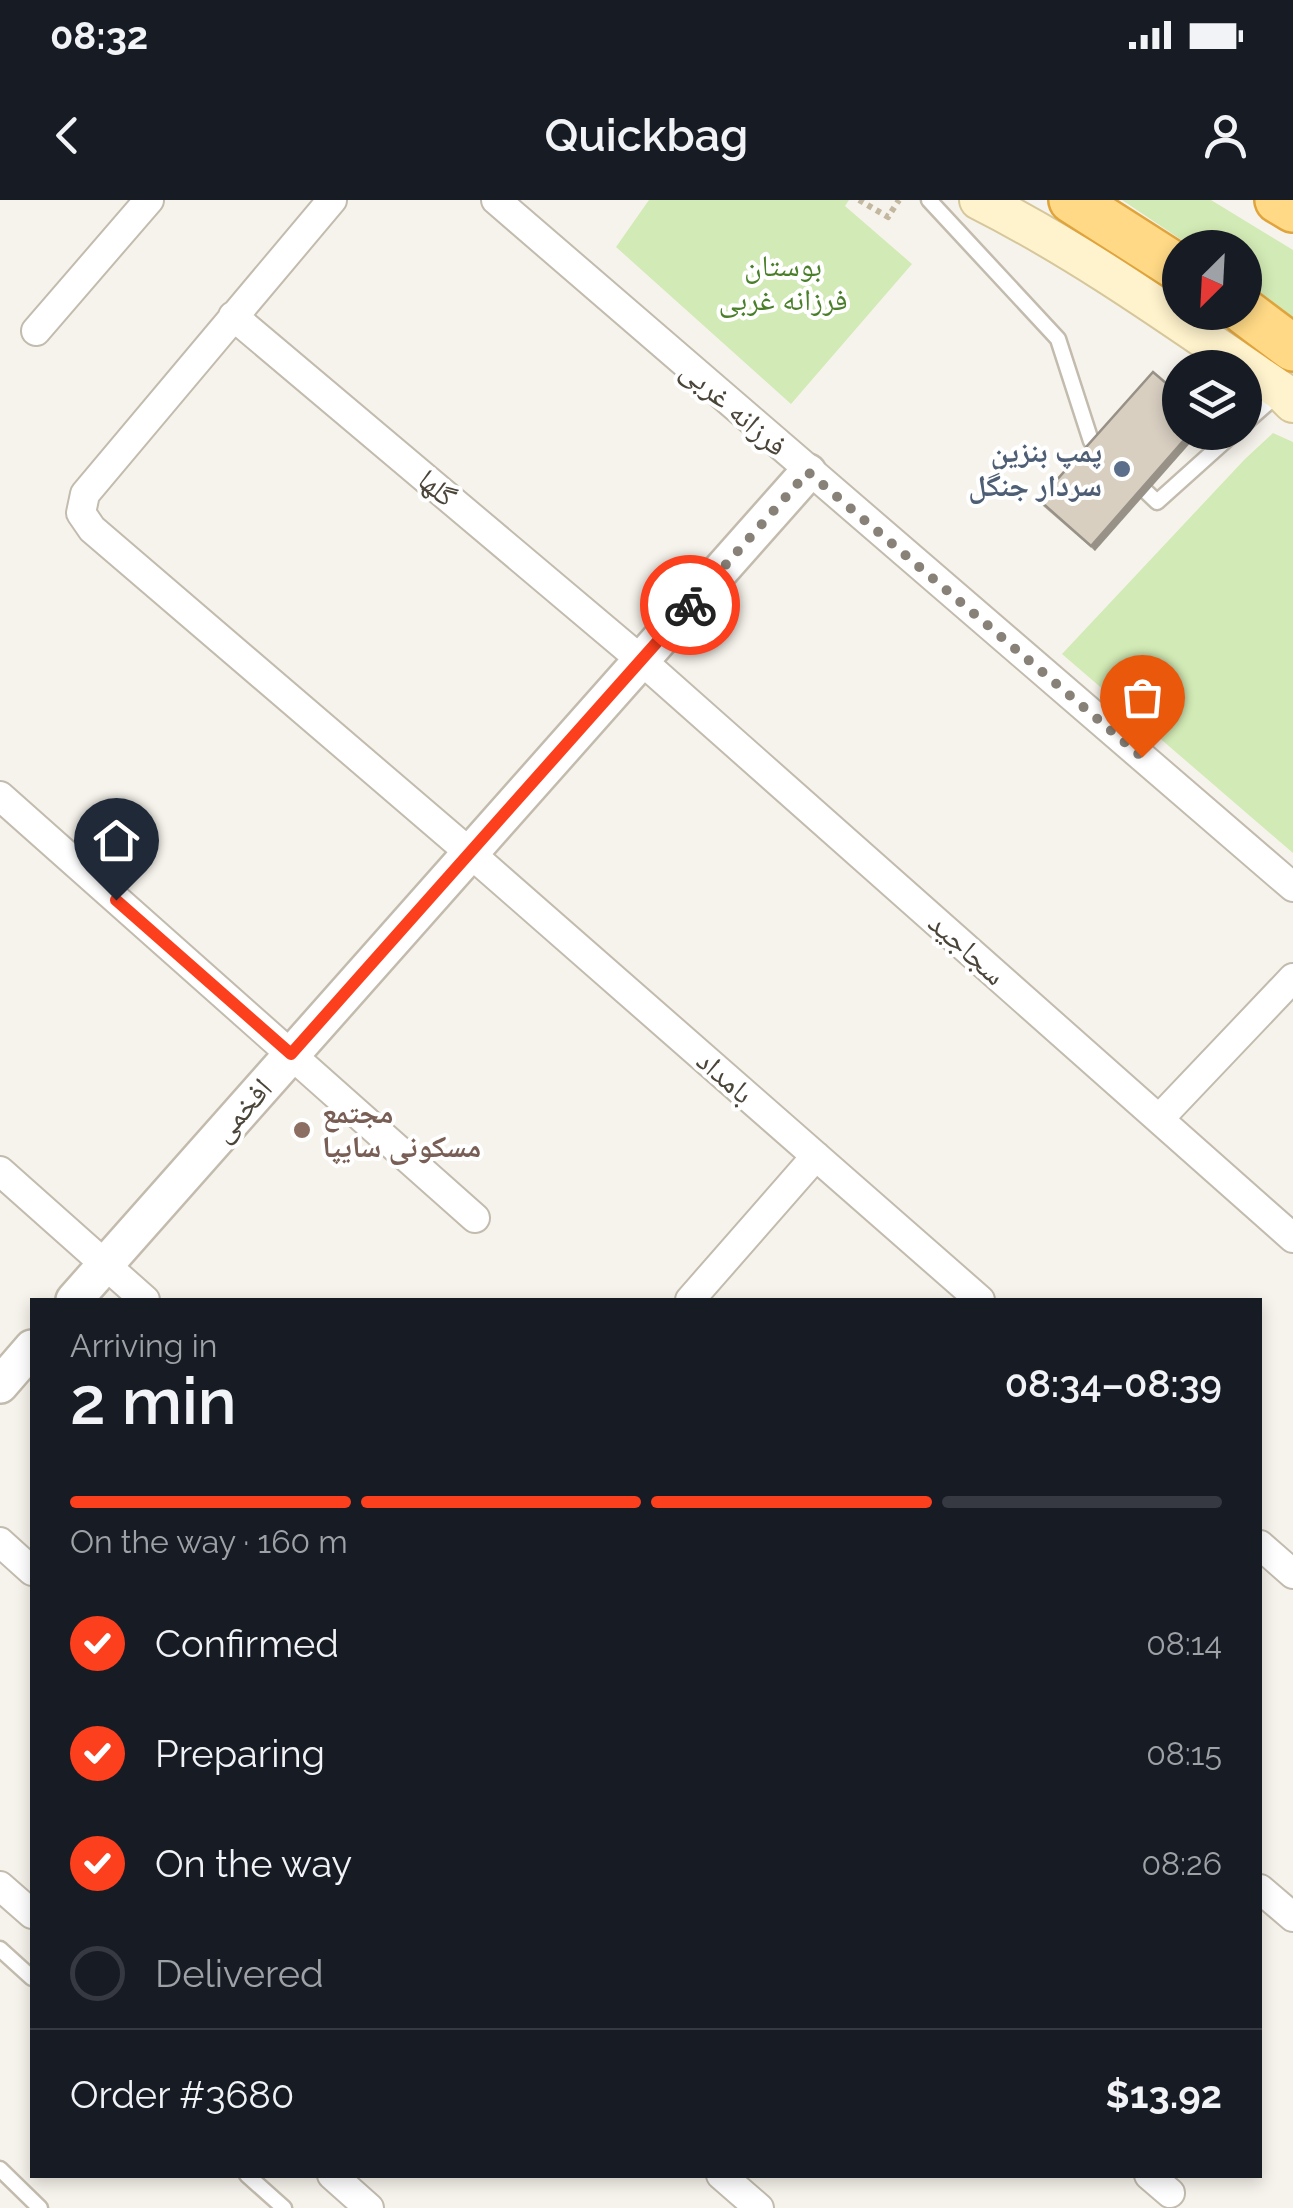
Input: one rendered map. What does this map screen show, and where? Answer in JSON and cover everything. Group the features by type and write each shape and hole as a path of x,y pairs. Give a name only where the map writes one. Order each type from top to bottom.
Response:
{"highway":[{"path":"1072,200 1162,257"},
{"path":"1278,200 1293,209"},
{"path":"1262,325 1293,348"}],"main road":[{"path":"979,200 1098,267 1287,397"}],"street":[{"path":"36,331 150,200"},
{"path":"234,316 332,200"},
{"name":"فرزانه غربی","path":"496,200 1293,887"},
{"name":"بامداد","path":"234,316 85,494 81,513 92,529 470,853 978,1298"},
{"name":"گلها","path":"234,316 641,660"},
{"name":"افخمی","path":"76,1298 808,472"},
{"name":"سجاجید","path":"641,660 1293,1238"},
{"path":"0,796 475,1218"},
{"path":"1160,1119 1293,978"},
{"path":"692,1298 816,1156"},
{"path":"0,1171 143,1298"},
{"path":"0,1385 30,1350"},
{"path":"0,1542 30,1568"},
{"path":"1262,1547 1293,1574"},
{"path":"0,1886 30,1912"},
{"path":"1262,1890 1293,1917"},
{"path":"335,2178 370,2208"},
{"path":"724,2178 759,2208"}],"lane":[{"path":"929,200 1058,339 1091,440 1157,502 1214,450"},
{"path":"1262,412 1287,397"},
{"path":"0,1949 30,1976"},
{"path":"0,2170 40,2208"},
{"path":"251,2178 284,2208"}],"path":[{"path":"859,200 888,217 899,200"}],"green space":[{"name":"بوستان فرزانه غربی","path":"649,200 849,200 845,206 912,264 791,404 616,247"},
{"path":"1122,200 1211,200 1260,230 1167,230"},
{"path":"1262,231 1293,250 1293,320 1262,297"},
{"path":"1273,433 1293,442 1293,853 1062,654 1245,459 1255,450 1262,450 1262,443"}],"building":[{"name":"پمپ بنزین سردار جنگل","path":"1153,372 1162,380 1162,450 1175,450 1091,546 1039,500"}],"way so far":[{"path":"690,605 808,472 1142,757"}],"place":[{"name":"پمپ بنزین سردار جنگل","path":"1122,469"},
{"name":"مجتمع مسکونی سایپا","path":"302,1130"}],"route":[{"path":"116,900 291,1054 690,605"}]}
